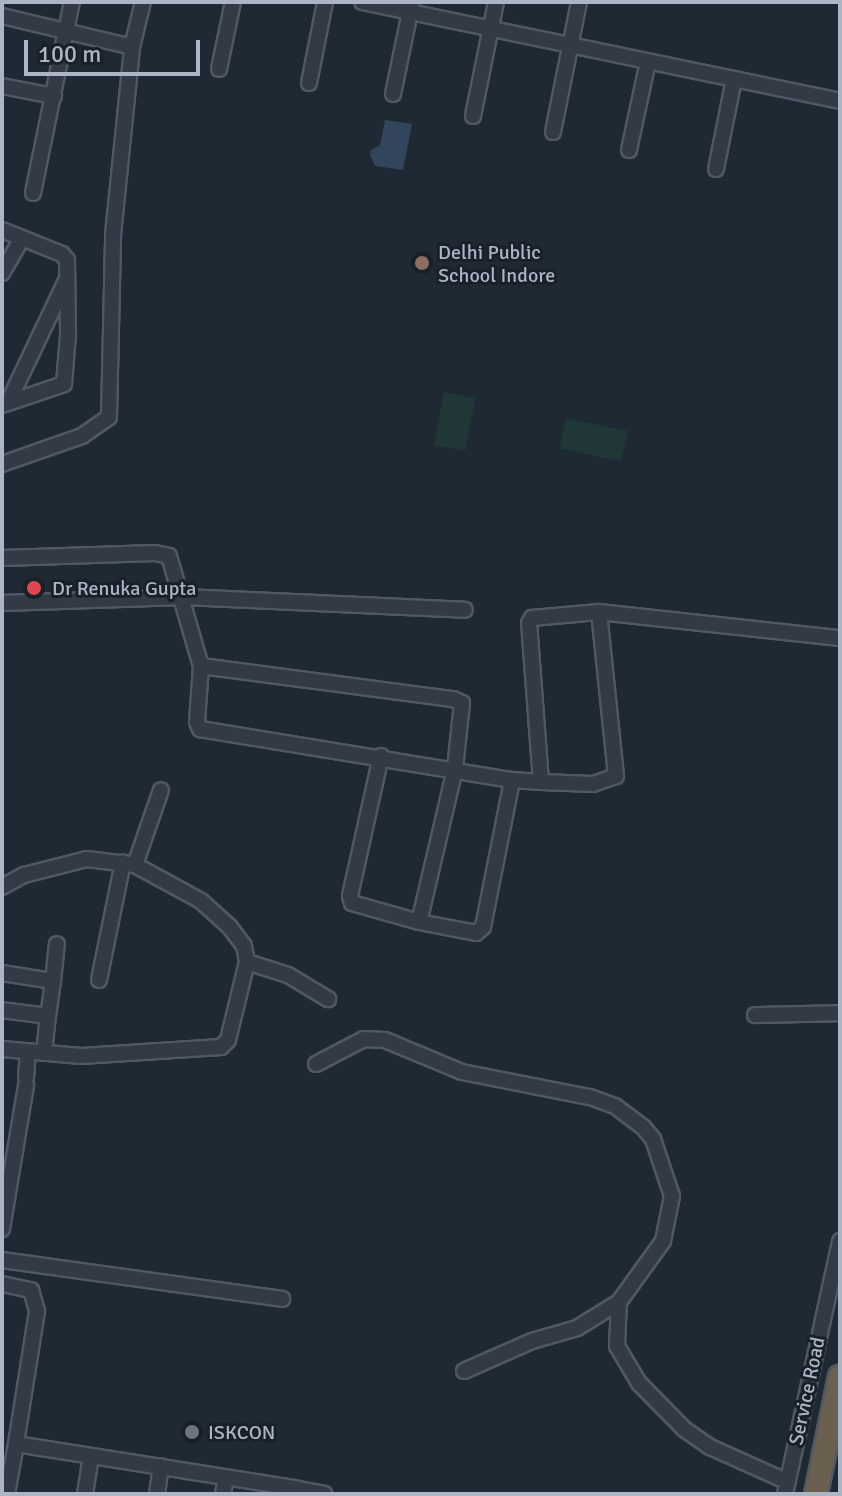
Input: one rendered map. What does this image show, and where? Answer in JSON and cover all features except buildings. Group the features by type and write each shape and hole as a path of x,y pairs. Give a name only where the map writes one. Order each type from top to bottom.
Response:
{"highway":[{"path":"816,1494 840,1376"}],"street":[{"path":"33,193 72,2"},
{"path":"2,464 82,436 109,417 113,235 132,47 143,2"},
{"path":"219,69 233,2"},
{"path":"309,83 325,2"},
{"path":"362,2 411,7 491,29 840,101"},
{"path":"473,116 496,2"},
{"path":"553,132 579,2"},
{"path":"393,94 411,7"},
{"path":"2,16 132,47"},
{"path":"629,150 648,61"},
{"path":"716,169 734,79"},
{"path":"2,86 54,96"},
{"path":"2,230 62,254 67,260 64,384 5,404"},
{"path":"2,273 22,239"},
{"path":"5,404 67,278"},
{"path":"2,558 164,554 173,562 201,666 197,722 200,729 381,756 512,780 593,784 616,776 618,769 599,612"},
{"path":"2,603 184,597 465,610"},
{"path":"541,782 529,623 534,617 599,612 840,638"},
{"path":"201,666 458,701 463,709 455,769 419,922"},
{"path":"381,756 350,899 355,905 476,933 481,930 512,780"},
{"path":"99,980 129,863 161,790"},
{"path":"2,887 24,875 87,859 129,863 211,909 244,946 247,962 228,1040 221,1047 81,1056 2,1049"},
{"path":"2,1229 26,1081 48,1016 57,944"},
{"path":"247,962 288,975 328,999"},
{"path":"2,973 53,981"},
{"path":"2,1010 48,1016"},
{"path":"755,1015 840,1013"},
{"path":"316,1064 364,1039 385,1040 462,1072 590,1097 615,1106 643,1127 653,1139 672,1196 663,1241 619,1302 577,1328 532,1341 464,1371"},
{"name":"Service Road","path":"786,1488 840,1241"},
{"path":"2,1260 282,1299"},
{"path":"2,1284 31,1290 37,1311 6,1490"},
{"path":"619,1302 617,1346 639,1383 684,1429 710,1447 786,1488"},
{"path":"16,1444 324,1494"},
{"path":"85,1494 91,1456"},
{"path":"157,1494 161,1466"},
{"path":"223,1494 226,1477"}],"green space":[{"path":"444,392 475,398 465,451 434,445"},
{"path":"566,418 628,431 621,461 560,448"}],"water":[{"path":"385,120 412,124 403,170 375,166 370,155 371,150 380,145"}],"place":[{"name":"Delhi Public School Indore","path":"422,263"},
{"name":"Dr Renuka Gupta","path":"34,588"},
{"name":"ISKCON","path":"192,1432"}]}
